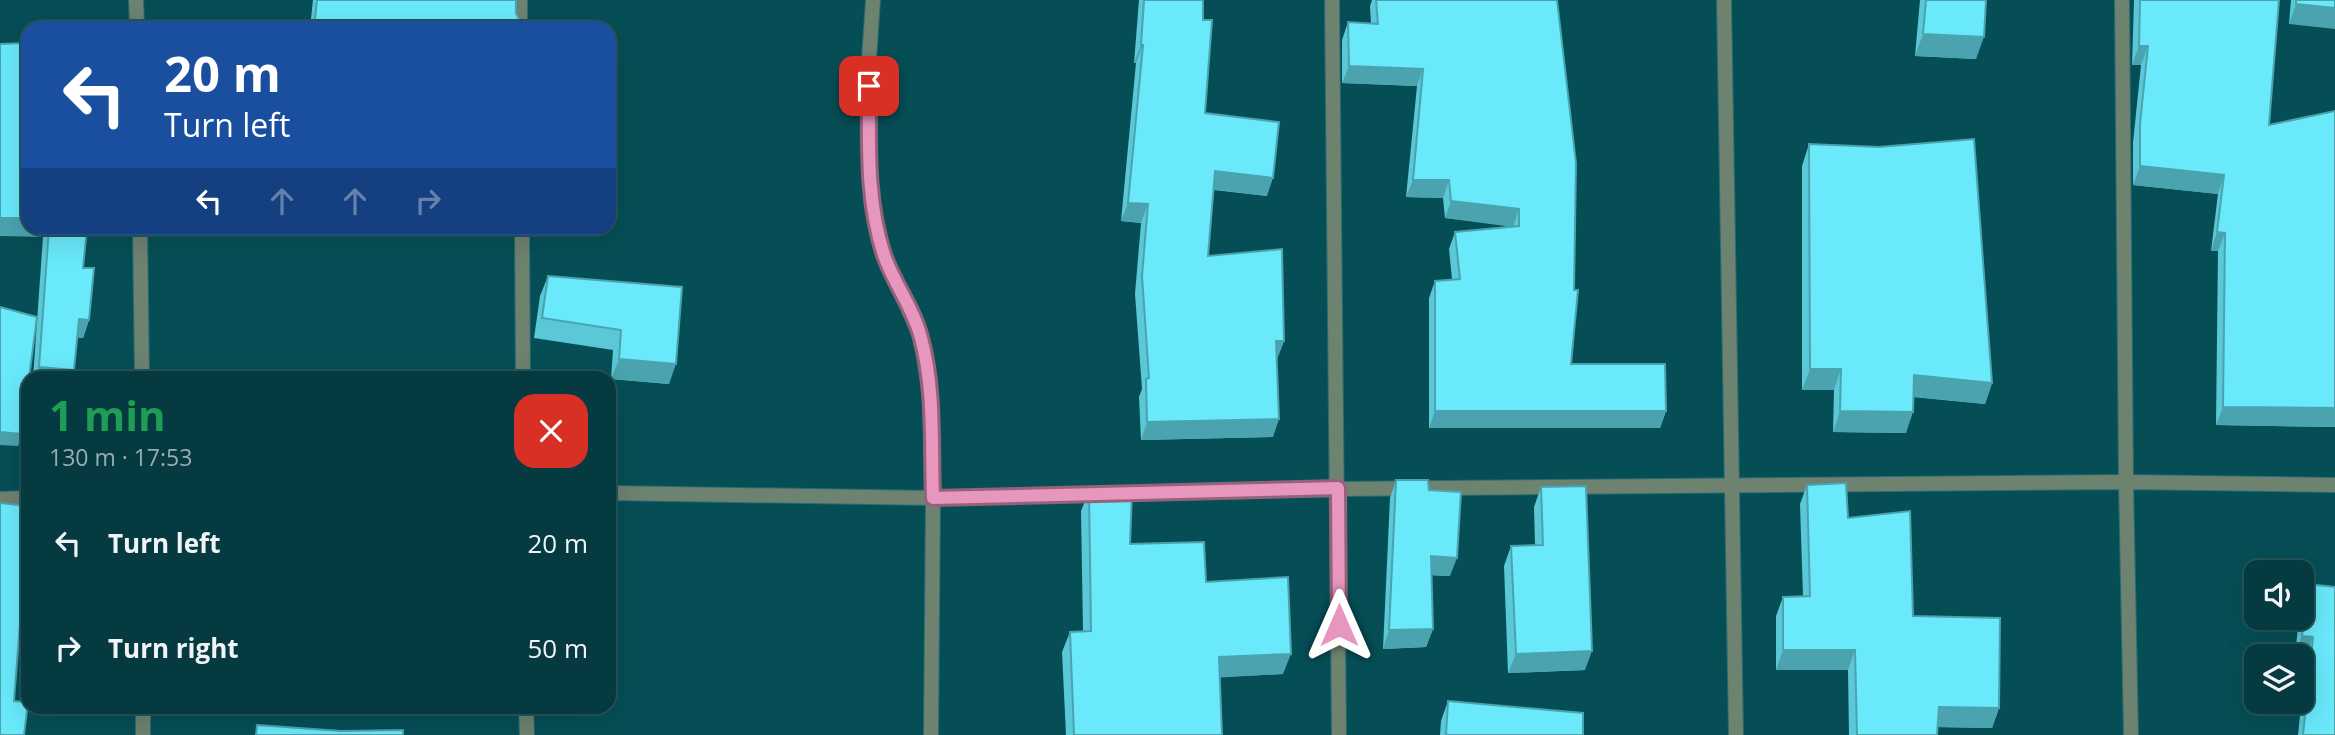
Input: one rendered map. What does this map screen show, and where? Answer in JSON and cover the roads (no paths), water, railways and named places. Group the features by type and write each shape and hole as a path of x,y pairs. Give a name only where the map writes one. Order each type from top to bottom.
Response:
{"street":[{"path":"136,0 137,21"},
{"path":"520,0 520,21"},
{"path":"873,0 869,59 869,166 875,220 885,257 921,337 930,397 933,498 930,735"},
{"path":"1332,0 1339,735"},
{"path":"1724,0 1736,735"},
{"path":"2122,0 2131,735"},
{"path":"140,235 142,371"},
{"path":"522,235 523,371"},
{"path":"616,493 933,498 1338,488 2126,482 2335,485"},
{"path":"0,499 21,498"},
{"path":"143,714 143,735"},
{"path":"526,714 527,735"}]}
